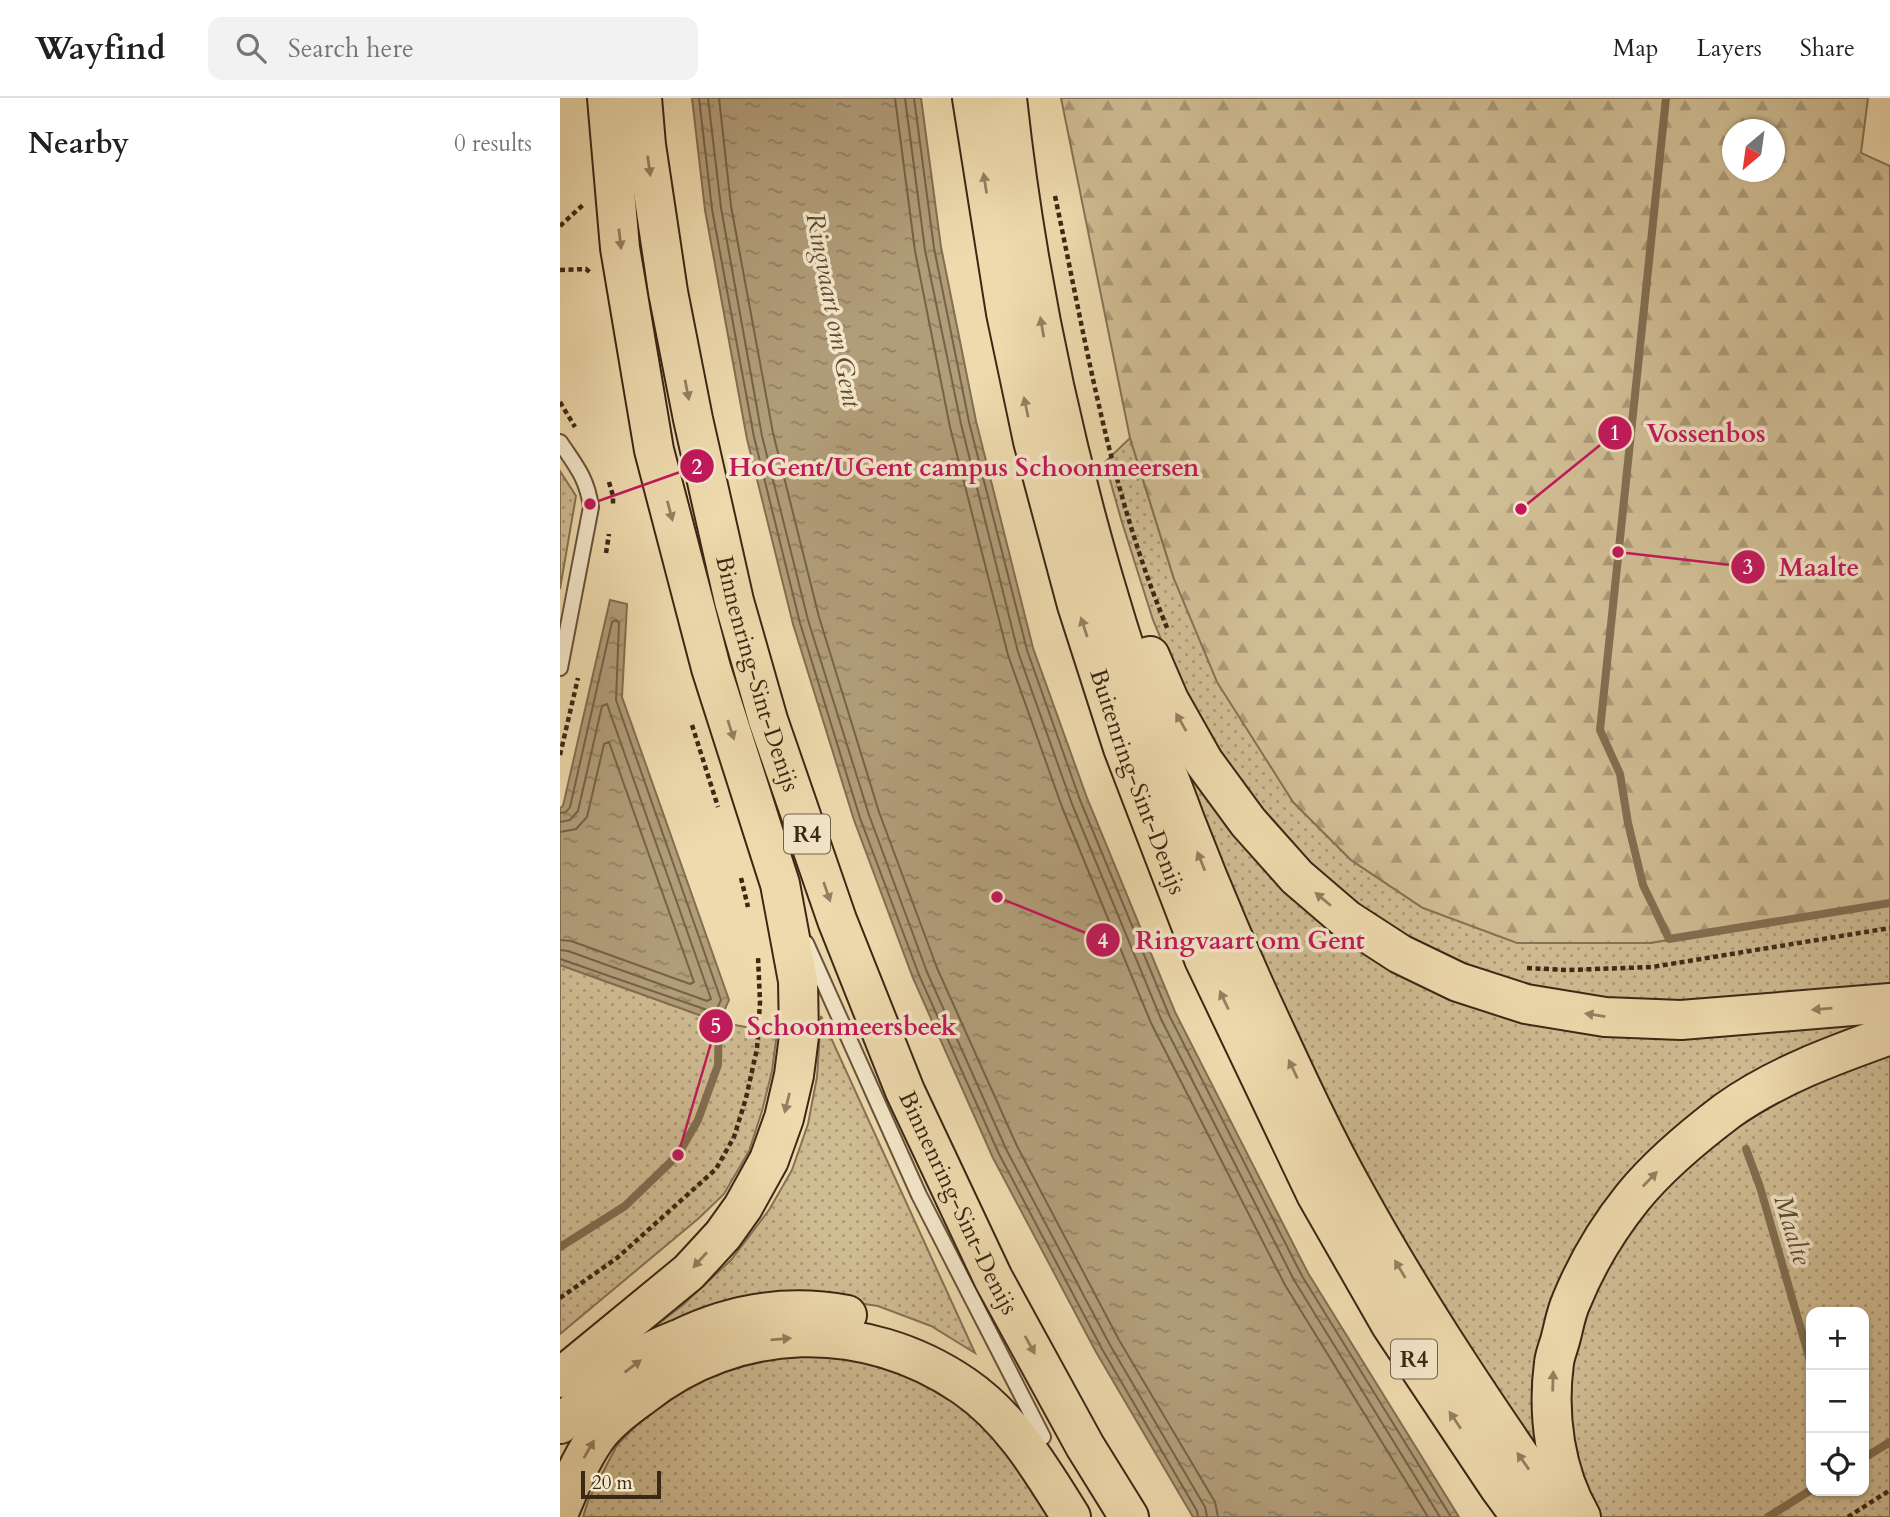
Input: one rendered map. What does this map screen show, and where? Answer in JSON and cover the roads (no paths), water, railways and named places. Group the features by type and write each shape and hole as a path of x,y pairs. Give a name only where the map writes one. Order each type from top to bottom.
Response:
{"highway":[{"path":"560,1378 689,1272 723,1235 743,1207 769,1160 783,1118 794,1075 799,1035 798,981 780,884 711,668 654,450 620,248 607,98"},
{"name":"Binnenring-Sint-Denijs","path":"642,98 646,145 668,292 693,419 734,601 768,720 798,808 837,920 911,1103 993,1278 1085,1446 1129,1517"},
{"name":"Buitenring-Sint-Denijs","path":"972,98 1006,313 1033,441 1077,605 1123,748 1194,934 1316,1194 1391,1325 1521,1517"},
{"path":"1007,98 1015,170 1041,324 1067,441 1131,671 1177,799 1237,951 1353,1190 1491,1415 1562,1517"},
{"path":"1067,441 1089,466 1138,626 1169,700 1204,762 1248,822 1297,877 1346,919 1400,954 1458,982 1526,1004 1605,1017 1681,1020 1890,1003"},
{"path":"1581,1517 1570,1497 1556,1452 1552,1410 1554,1362 1570,1303 1600,1244 1633,1197 1675,1153 1728,1111 1829,1056 1890,1035"},
{"path":"560,1424 650,1352 690,1334 730,1319 780,1310 831,1312 880,1321 930,1340 980,1373 1013,1399 1043,1437 1093,1517"},
{"path":"560,1510 575,1473 596,1437 622,1411 655,1385 730,1348 777,1338 828,1336 880,1346 926,1364 965,1387 1002,1418 1028,1450 1071,1517"},
{"path":"560,1350 574,1339 600,1346"}],"lane":[{"path":"560,442 582,474 589,490 591,508 560,668"},
{"path":"780,884 919,1195 1043,1437"}],"water":[{"path":"692,98 921,98 941,247 976,421 1033,648 1087,798 1175,1012 1308,1273 1459,1517 1193,1517 1096,1352 993,1158 913,978 854,820 793,624 747,439 705,210"},
{"path":"610,600 627,604 622,697 729,1000 719,1022 560,965 560,808 563,806"}],"waterway":[{"name":"Maalte","path":"1666,98 1600,730 1620,774 1628,823 1643,885 1669,939 1890,903"},
{"path":"560,1247 625,1206 678,1155 698,1120 718,1065 719,1022"},
{"name":"Maalte","path":"1746,1149 1760,1187 1806,1347"},
{"path":"1869,1455 1890,1442"},
{"path":"1768,1517 1806,1493"}],"place":[{"name":"HoGent/UGent campus Schoonmeersen","path":"590,504"},
{"name":"Vossenbos","path":"1521,509"},
{"name":"Maalte","path":"1618,552"},
{"name":"Ringvaart om Gent","path":"997,897"},
{"name":"Schoonmeersbeek","path":"678,1155"}]}
